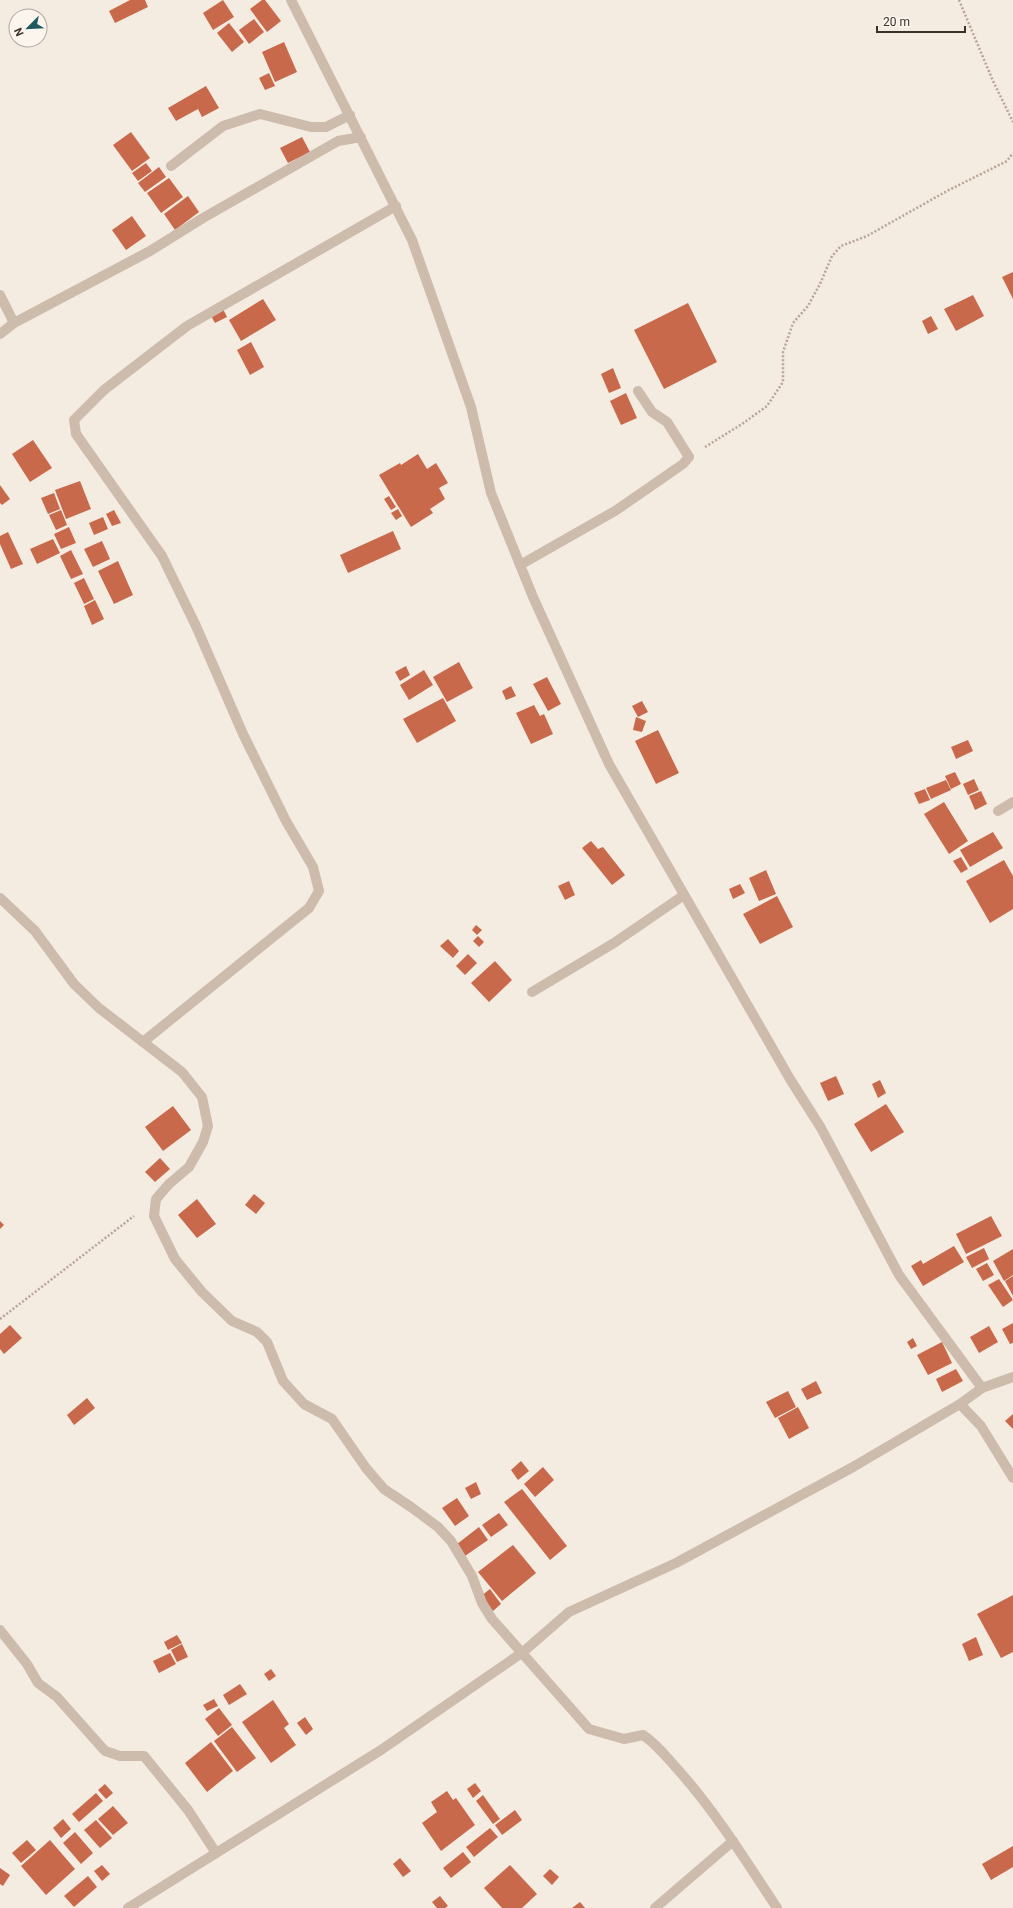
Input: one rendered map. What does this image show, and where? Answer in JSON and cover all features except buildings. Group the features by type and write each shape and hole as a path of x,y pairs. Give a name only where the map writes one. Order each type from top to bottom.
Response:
{"street":[{"path":"291,0 412,240 471,407 491,493 533,597 609,764 790,1079 821,1128 899,1275 982,1388"},
{"path":"171,166 222,126 260,114 310,127 326,127 350,115"},
{"path":"0,334 14,323 150,251 203,218 338,141 361,137"},
{"path":"143,1042 309,908 319,891 314,867 286,821 243,734 196,626 162,556 76,434 74,420 104,390 187,326 396,206"},
{"path":"0,295 14,323"},
{"path":"520,566 615,510 683,464 689,457 667,422 652,412 638,390"},
{"path":"998,811 1013,802"},
{"path":"532,992 614,943 684,895"},
{"path":"0,898 35,931 74,984 99,1008 182,1072 202,1097 208,1126 203,1142 189,1167 169,1184 156,1199 154,1216 175,1259 202,1292 232,1321 257,1332 267,1342 283,1381 304,1404 332,1419 366,1468 384,1489 438,1527 451,1541 472,1576 482,1603 492,1619 523,1652 588,1728 624,1738 643,1735 654,1743 698,1792 733,1841 777,1908"},
{"path":"128,1908 380,1750 523,1652 569,1612 676,1563 853,1467 960,1404 982,1388 1013,1377"},
{"path":"960,1404 981,1426 1013,1478"},
{"path":"0,1630 27,1664 38,1683 57,1697 105,1751 120,1756 144,1756 188,1810 216,1853"},
{"path":"655,1908 733,1841"}],"path":[{"path":"959,0 993,81 1013,122"},
{"path":"689,457 742,424 767,406 782,382 783,352 793,323 808,306 820,284 832,256 840,246 867,236 947,191 1007,161 1013,153"},
{"path":"0,1319 46,1282 156,1199"}]}
